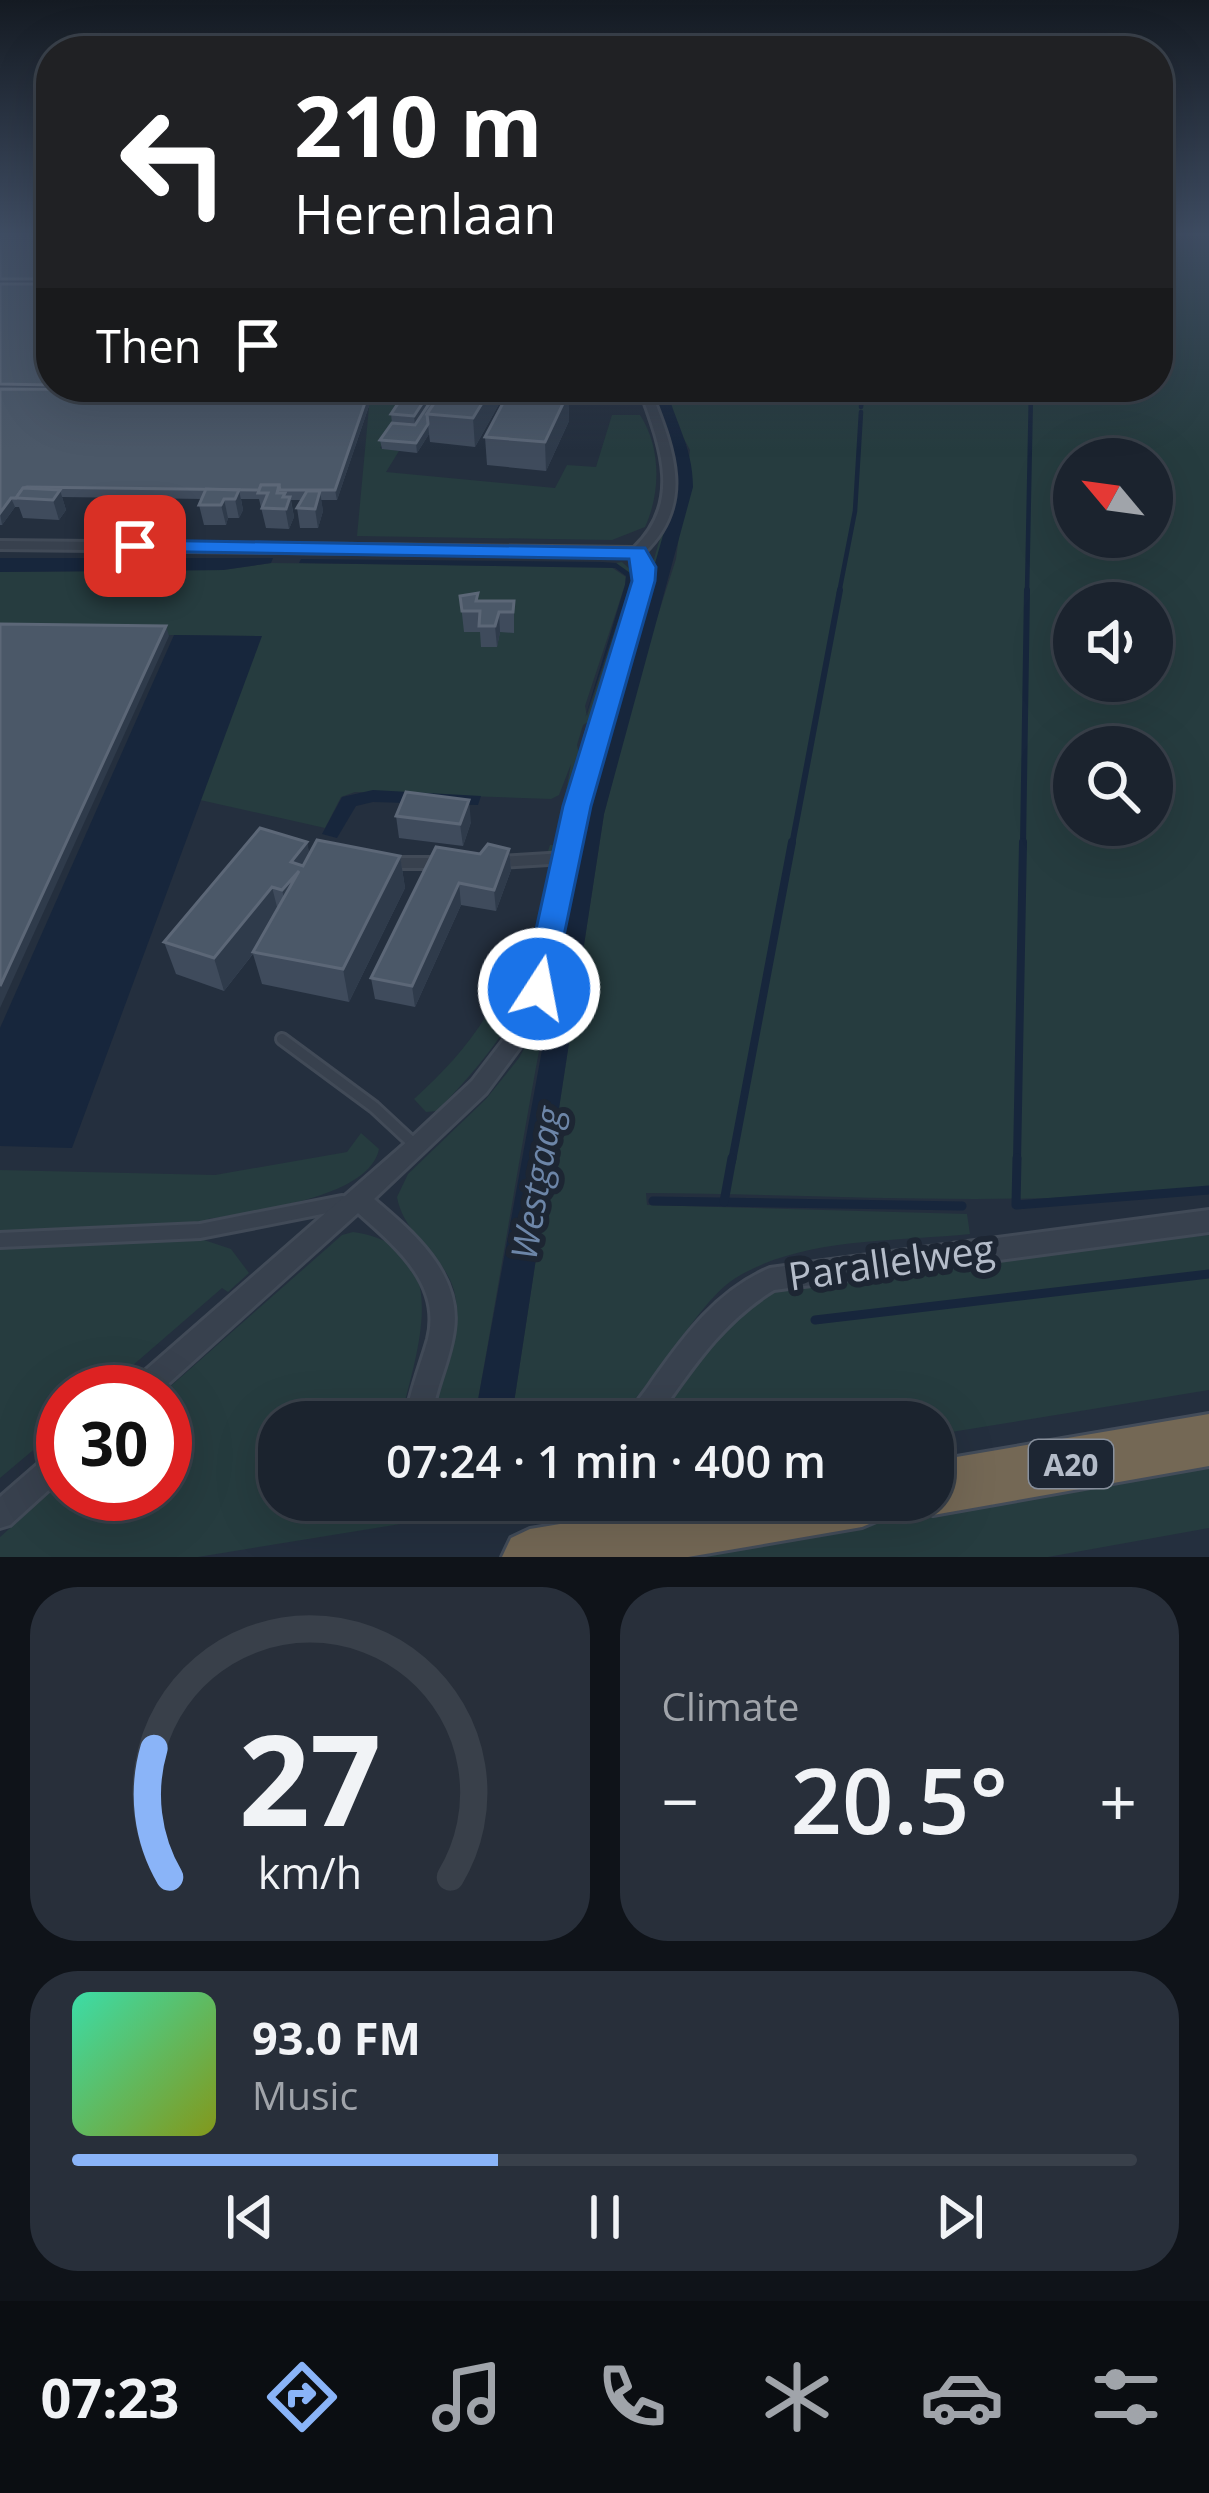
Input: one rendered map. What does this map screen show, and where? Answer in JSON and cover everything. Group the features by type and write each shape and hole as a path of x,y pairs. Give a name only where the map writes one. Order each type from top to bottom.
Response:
{"highway":[{"name":"A20","path":"954,1484 1209,1440"},
{"path":"530,1557 740,1521"}],"street":[{"path":"0,545 637,552 661,529 671,469 649,402"},
{"path":"171,1365 417,1147 479,1087 520,1034 539,989 595,734 644,581 645,567 637,552"},
{"path":"359,1200 424,1263 442,1301 443,1328 419,1401"},
{"name":"Parallelweg","path":"653,1401 701,1331 732,1299 770,1279 1064,1236 1209,1221"},
{"path":"0,1514 36,1483"}],"lane":[{"path":"482,863 566,858"},
{"path":"378,861 460,863"},
{"path":"282,1039 374,1107 417,1147"},
{"path":"0,1240 200,1231 359,1200"}],"green space":[{"path":"1173,305 1209,305 1209,1187 998,1199 646,1193 647,1205 967,1214 970,1234 818,1248 760,1265 717,1293 633,1401 514,1401 604,814 645,655 676,559 690,450 667,408 669,402 1173,402"},
{"path":"369,402 411,402 380,448 399,451 386,472 555,488 567,465 596,467 612,415 640,415 652,441 656,485 645,527 612,540 357,536"},
{"path":"657,412 672,437 677,469 675,504 621,680 576,864 478,1401 435,1401 456,1302 446,1273 409,1225 397,1197 408,1174 486,1099 519,1058 542,1016 582,810 675,486 672,451"},
{"path":"622,562 634,573 636,590 595,718 583,725 577,745 582,765 561,848 547,854 550,845 556,845 571,764 559,795 551,799 355,792 341,797 325,828 200,800 261,636 0,633 0,572 223,570 271,563 611,567 626,577 625,585 585,706 587,716 633,576 616,563"},
{"path":"543,944 525,992 501,1035 437,1111 426,1112 414,1099 477,1030 500,991 517,947"},
{"path":"361,1133 379,1149 371,1166 332,1191 278,1207 208,1219 201,1239 231,1249 249,1273 228,1292 222,1288 133,1365 36,1365 36,1448 0,1478 0,1170 215,1175 347,1152"},
{"path":"353,1232 386,1242 407,1258 418,1281 420,1336 405,1401 258,1401 258,1521 419,1521 198,1557 0,1557 0,1537 36,1505 36,1521 192,1521 192,1367 342,1235"},
{"path":"1209,1235 1209,1390 954,1432 954,1401 671,1401 734,1322 753,1306 801,1281"},
{"path":"1209,1458 1209,1528 1048,1557 620,1557 834,1521 954,1521 954,1501"}],"water":[{"name":"Westgaag","path":"657,402 671,402 690,458 693,487 604,814 514,1401 478,1401 594,776 678,483 671,439"},
{"path":"0,558 273,558 271,563 223,570 0,572"},
{"path":"301,559 602,562 616,563 633,575 585,718 625,585 626,576 615,568 299,563"},
{"path":"174,635 262,636 72,1148 0,1146 0,1028"},
{"path":"373,790 481,796 478,805 373,802 356,806 337,838 322,834 342,797"}],"building":[{"path":"0,305 36,305 36,385 0,384"},
{"path":"0,389 36,389 36,402 365,402 335,490 280,490 279,485 261,485 259,490 27,487 0,513"},
{"path":"399,402 423,402 414,416 391,414"},
{"path":"430,402 435,402 416,443 380,440 392,423 415,425"},
{"path":"435,402 483,402 473,418 427,414"},
{"path":"504,402 564,402 545,442 485,437"},
{"path":"261,485 279,485 277,493 290,497 286,509 262,508 268,493 258,493"},
{"path":"23,488 60,490 53,500 16,498"},
{"path":"206,489 239,490 235,499 224,499 221,505 199,505"},
{"path":"307,491 320,491 315,509 297,508"},
{"path":"478,593 476,601 514,601 513,612 499,612 495,626 479,626 480,611 462,611 460,596"},
{"path":"0,624 166,626 0,986"},
{"path":"406,792 469,800 460,824 396,816"},
{"path":"260,828 307,842 291,862 303,866 317,840 400,856 343,969 253,952 299,871 282,890 272,887 214,958 164,942"},
{"path":"488,844 509,849 494,890 459,883 412,986 371,978 436,847 480,854"}],"waterway":[{"path":"861,407 862,402"},
{"path":"1027,593 1031,402"},
{"path":"839,593 855,511 861,412"},
{"path":"792,845 840,590"},
{"path":"1023,845 1027,590"},
{"path":"732,1161 792,842"},
{"path":"1017,1161 1023,842"},
{"path":"724,1202 732,1158"},
{"path":"1017,1158 1016,1205 1209,1190"},
{"path":"653,1201 962,1206"},
{"path":"815,1320 1209,1274"}],"route":[{"path":"135,546 637,552 645,567 644,581 595,734 539,989"}]}
